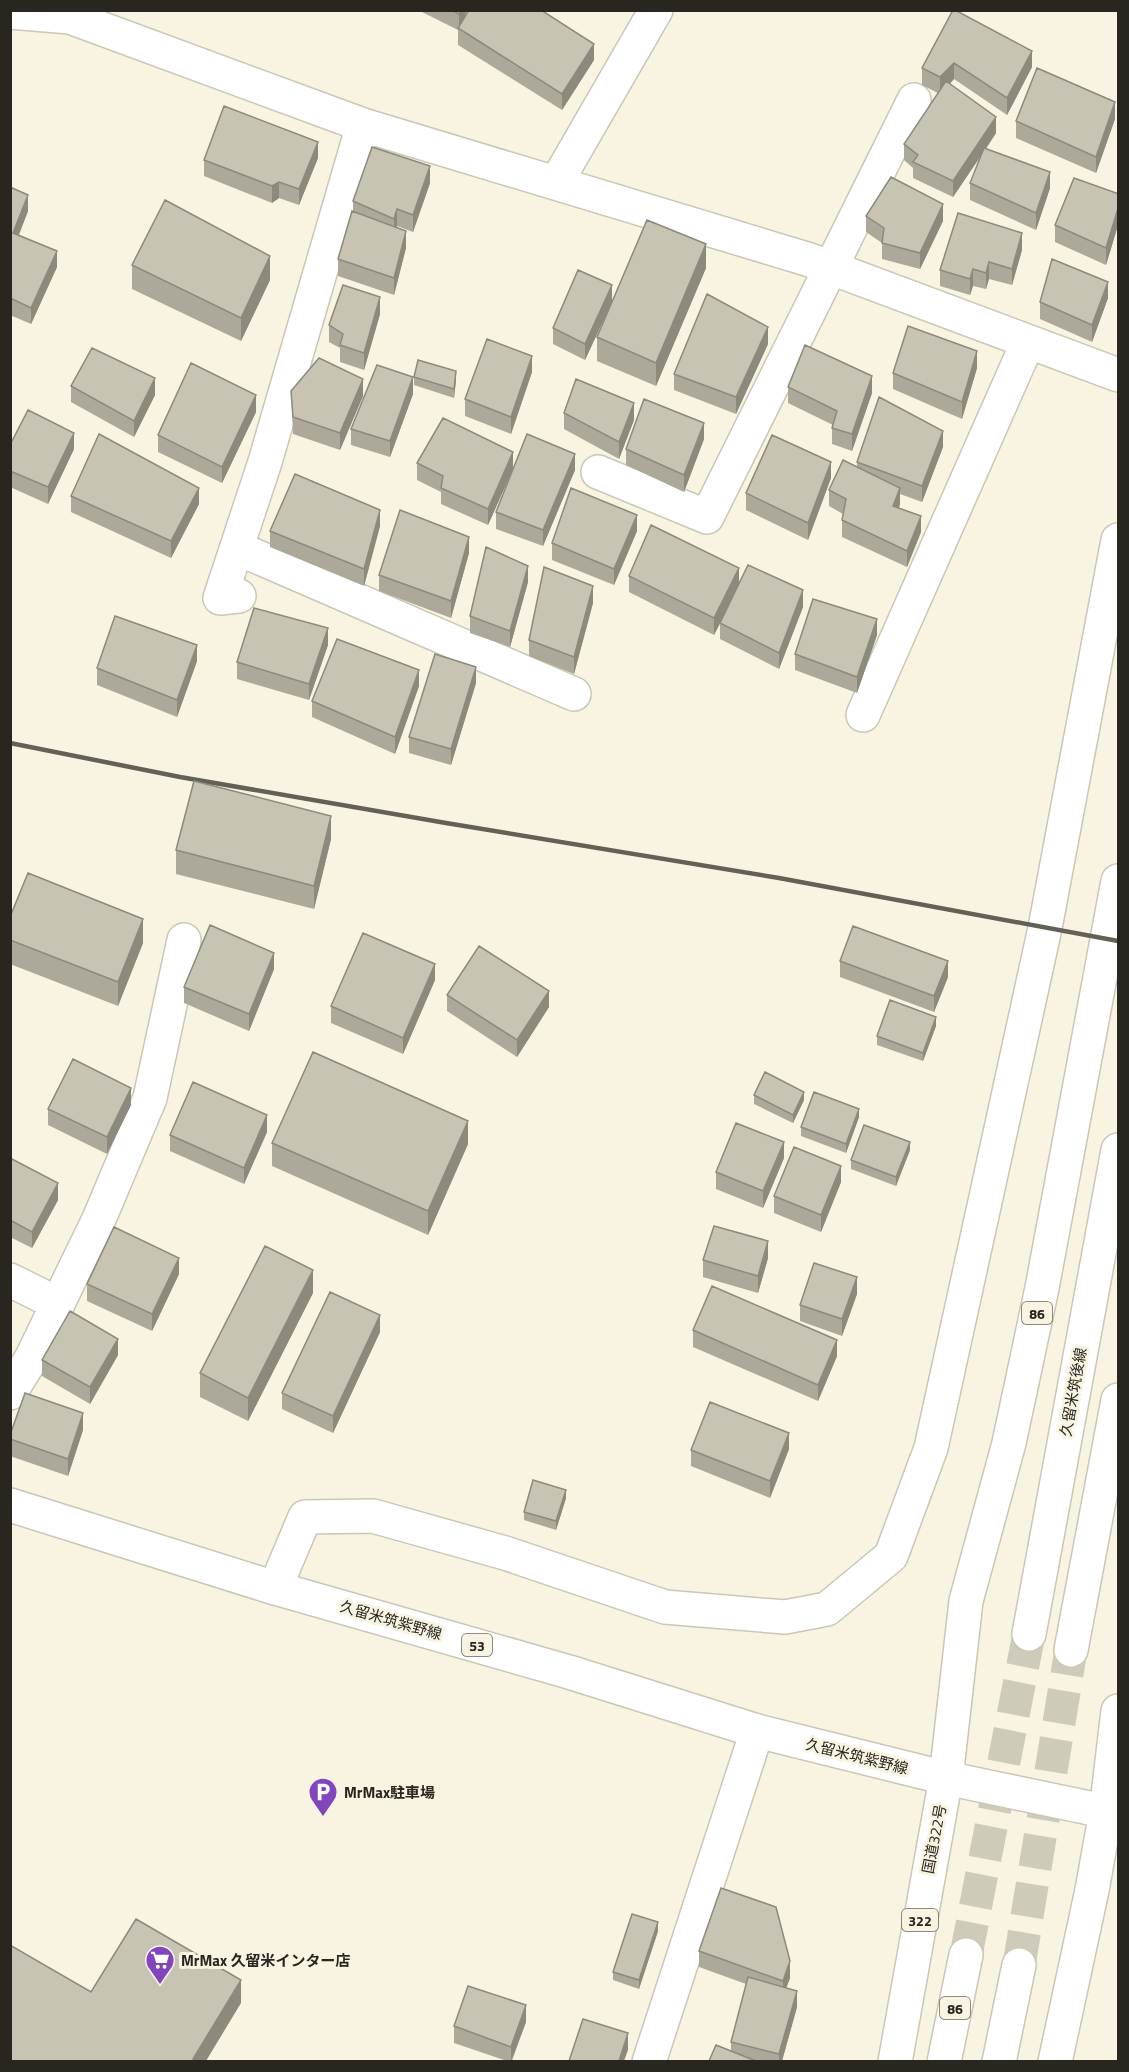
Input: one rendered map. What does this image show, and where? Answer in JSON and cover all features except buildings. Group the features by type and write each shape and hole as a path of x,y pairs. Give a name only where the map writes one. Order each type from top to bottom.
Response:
{"main road":[{"path":"556,183 656,10"},
{"path":"10,12 78,14 363,125 810,260 1119,375"},
{"path":"598,472 707,517 914,100"},
{"path":"239,596 220,598 265,462 363,125"},
{"path":"862,715 1028,342"},
{"path":"275,1588 305,1516 373,1516 505,1553 665,1607 785,1617 827,1609 891,1556 931,1448 1045,928 1119,540"},
{"path":"237,548 574,694"},
{"name":"86","path":"946,1778 966,1601 1009,1443 1021,1388 1119,881"},
{"path":"10,1393 31,1359 99,1219 150,1098 184,940"},
{"name":"久留米筑後線","path":"1029,1634 1119,1150"},
{"path":"10,1280 58,1304"},
{"path":"1071,1650 1119,1400"},
{"name":"久留米筑紫野線","path":"10,1505 275,1588 569,1672 757,1731 946,1778"},
{"path":"1055,2061 1092,1890 1112,1813 1119,1711"},
{"path":"649,2061 757,1731"},
{"path":"946,1778 1112,1813"},
{"name":"国道322号","path":"895,2061 946,1778"},
{"name":"86","path":"944,2061 966,1955"},
{"path":"999,2061 1019,1965"}],"tunnel":[{"path":"966,1955 1029,1634"},
{"path":"1019,1965 1071,1650"}],"railway":[{"path":"10,743 180,777 779,878 1118,941"}],"place":[{"name":"MrMax駐車場","path":"323,1818"},
{"name":"MrMax 久留米インター店","path":"160,1986"}]}
